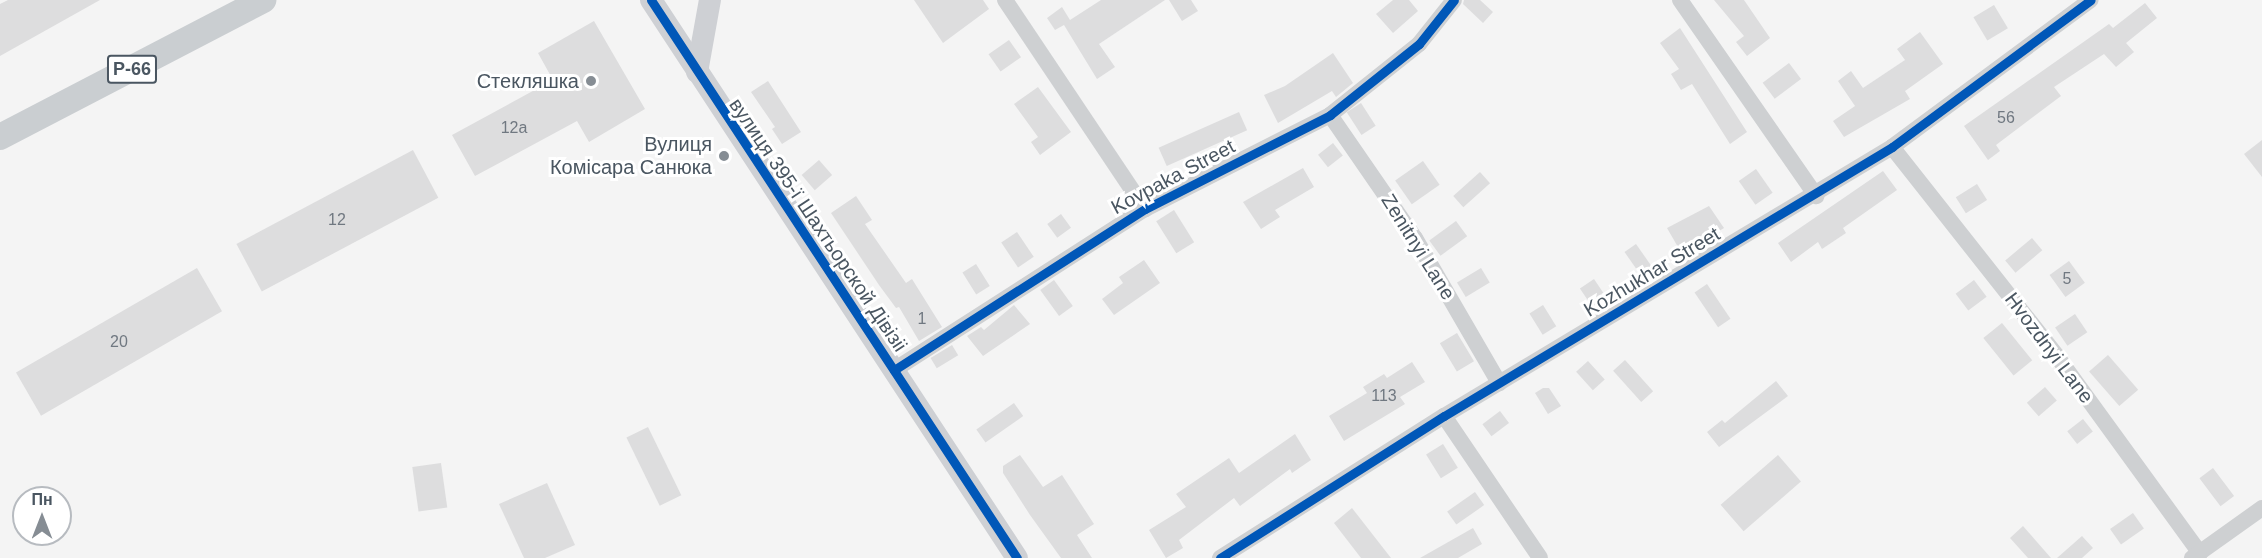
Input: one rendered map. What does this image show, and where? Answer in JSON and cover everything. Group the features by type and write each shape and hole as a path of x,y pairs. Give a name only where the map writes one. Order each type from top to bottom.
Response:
{"main road":[{"name":"Р-66","path":"0,137 263,0"}],"street":[{"name":"вулиця 395-ї Шахтьорской Дівізіі","path":"651,0 1017,558"},
{"path":"697,72 710,0"},
{"path":"1005,0 1145,209"},
{"name":"Kovpaka Street","path":"894,370 1145,209 1330,115 1379,80 1419,44 1454,0"},
{"path":"1680,0 1816,196"},
{"name":"Kozhukhar Street","path":"1220,558 1444,416 1816,196 1892,147 2091,0"},
{"name":"Zenitnyi Lane","path":"1330,115 1415,238 1499,383"},
{"name":"Hvozdnyi Lane","path":"1892,147 2056,355 2196,556"},
{"path":"1444,416 1540,558"},
{"path":"2196,556 2262,508"}],"building":[{"path":"8,0 100,0 0,56 0,4"},
{"path":"914,0 983,0 989,9 943,43"},
{"path":"1101,0 1165,0 1099,44 1115,67 1097,79 1064,25 1055,30 1047,18 1062,7 1070,20"},
{"path":"1169,0 1191,0 1198,11 1182,21"},
{"path":"1393,0 1409,0 1418,11 1393,33 1376,14"},
{"path":"1464,0 1480,0 1493,12 1483,23 1463,4"},
{"path":"1714,0 1744,0 1770,38 1747,56 1736,42 1744,36"},
{"path":"2145,3 2157,18 2126,43 2134,52 2116,67 2104,54 2054,87 2061,96 1996,145 2000,151 1988,160 1964,126 2109,24 2113,28"},
{"path":"1994,5 2008,28 1987,41 1973,17"},
{"path":"594,21 645,109 589,142 577,121 475,176 452,135 553,80 538,53"},
{"path":"1680,28 1747,132 1730,144 1692,84 1681,90 1671,74 1679,69 1660,43"},
{"path":"1920,32 1943,64 1905,91 1910,99 1844,137 1833,121 1855,106 1838,81 1851,71 1863,88 1905,60 1897,49"},
{"path":"1009,40 1021,57 1001,72 989,54"},
{"path":"1333,53 1353,83 1336,97 1332,91 1278,123 1264,95 1285,86"},
{"path":"1789,63 1801,79 1775,99 1763,83"},
{"path":"768,81 801,132 782,144 772,129 775,127 751,92"},
{"path":"1038,87 1071,132 1040,155 1031,142 1038,137 1014,104"},
{"path":"1361,103 1376,126 1361,135 1347,112"},
{"path":"1239,112 1247,130 1167,166 1159,148"},
{"path":"2262,140 2262,177 2244,154"},
{"path":"1333,143 1343,156 1328,167 1318,155"},
{"path":"413,150 438,198 262,292 236,244"},
{"path":"819,160 832,175 815,190 802,175"},
{"path":"1423,161 1440,185 1412,204 1395,181"},
{"path":"1303,168 1314,187 1275,210 1280,217 1261,229 1243,202"},
{"path":"1756,169 1773,193 1755,205 1739,181"},
{"path":"1883,171 1897,190 1843,228 1846,233 1822,249 1818,242 1791,262 1778,243"},
{"path":"1480,172 1490,183 1463,207 1453,196"},
{"path":"1977,184 1987,200 1966,213 1956,197"},
{"path":"856,196 872,220 865,224 906,283 912,279 942,327 919,341 899,307 896,308 879,285 831,213"},
{"path":"1709,206 1724,228 1682,254 1667,228"},
{"path":"1174,210 1194,242 1176,253 1156,221"},
{"path":"1061,214 1071,228 1057,238 1047,224"},
{"path":"1456,221 1467,236 1440,256 1429,240"},
{"path":"1017,232 1034,257 1018,267 1001,243"},
{"path":"2032,238 2042,250 2015,273 2005,260"},
{"path":"1636,244 1658,276 1647,284 1625,252"},
{"path":"1144,260 1160,283 1114,315 1102,299 1123,283 1119,277"},
{"path":"2069,261 2085,283 2065,297 2050,275"},
{"path":"976,264 990,286 976,295 962,272"},
{"path":"197,268 222,311 41,416 16,372"},
{"path":"1481,268 1490,283 1466,297 1457,282"},
{"path":"1594,279 1606,297 1592,307 1580,289"},
{"path":"1054,280 1073,306 1059,316 1040,290"},
{"path":"1974,280 1987,297 1968,311 1956,294"},
{"path":"1707,284 1730,319 1718,327 1695,292"},
{"path":"1014,305 1030,324 983,356 967,336 981,327 984,330"},
{"path":"1543,305 1556,326 1543,335 1529,313"},
{"path":"2075,314 2087,332 2067,346 2055,327"},
{"path":"2002,323 2032,360 2014,375 1983,338"},
{"path":"1457,333 1474,361 1457,372 1440,343"},
{"path":"952,345 958,355 937,368 931,358"},
{"path":"2108,355 2138,390 2119,406 2089,371"},
{"path":"1625,360 1653,391 1641,402 1613,371"},
{"path":"1588,361 1605,380 1593,390 1576,372"},
{"path":"1412,362 1425,382 1400,397 1405,404 1344,441 1329,416 1367,393 1363,387 1384,374 1387,378"},
{"path":"1776,381 1788,396 1719,447 1707,432 1722,420 1725,423"},
{"path":"2045,387 2057,401 2039,416 2027,403"},
{"path":"1543,388 1549,388 1561,406 1548,414 1535,393"},
{"path":"1014,403 1023,416 985,442 976,429"},
{"path":"1500,411 1509,423 1491,436 1482,424"},
{"path":"2083,419 2093,432 2077,444 2067,431"},
{"path":"648,427 681,495 660,506 626,438"},
{"path":"1295,434 1311,460 1292,473 1290,469 1240,506 1234,498 1179,540 1183,548 1166,558 1149,530 1186,507 1176,494 1229,458 1239,473"},
{"path":"1443,444 1458,468 1441,478 1426,455"},
{"path":"1020,455 1043,487 1062,475 1094,524 1077,535 1092,558 1061,558 1030,515 1003,473 1003,466"},
{"path":"1778,455 1801,481 1744,531 1721,505"},
{"path":"441,463 447,508 419,512 412,467"},
{"path":"2213,468 2234,496 2220,506 2199,478"},
{"path":"547,483 575,545 545,558 524,558 499,504"},
{"path":"1475,492 1484,505 1456,525 1447,512"},
{"path":"1352,508 1391,558 1361,558 1334,523"},
{"path":"2133,513 2144,529 2121,545 2110,529"},
{"path":"2023,526 2051,558 2028,558 2010,538"},
{"path":"1473,528 1482,544 1458,558 1420,558"},
{"path":"2082,536 2093,548 2082,558 2057,558"}],"cycle path":[{"path":"651,0 1017,558"},
{"path":"894,370 1145,209 1330,115 1419,44 1454,0"},
{"path":"1220,558 1444,416 1892,147 2091,0"}],"place":[{"name":"Стекляшка","path":"591,81"},
{"name":"Вулиця Комісара Санюка","path":"724,156"}]}
